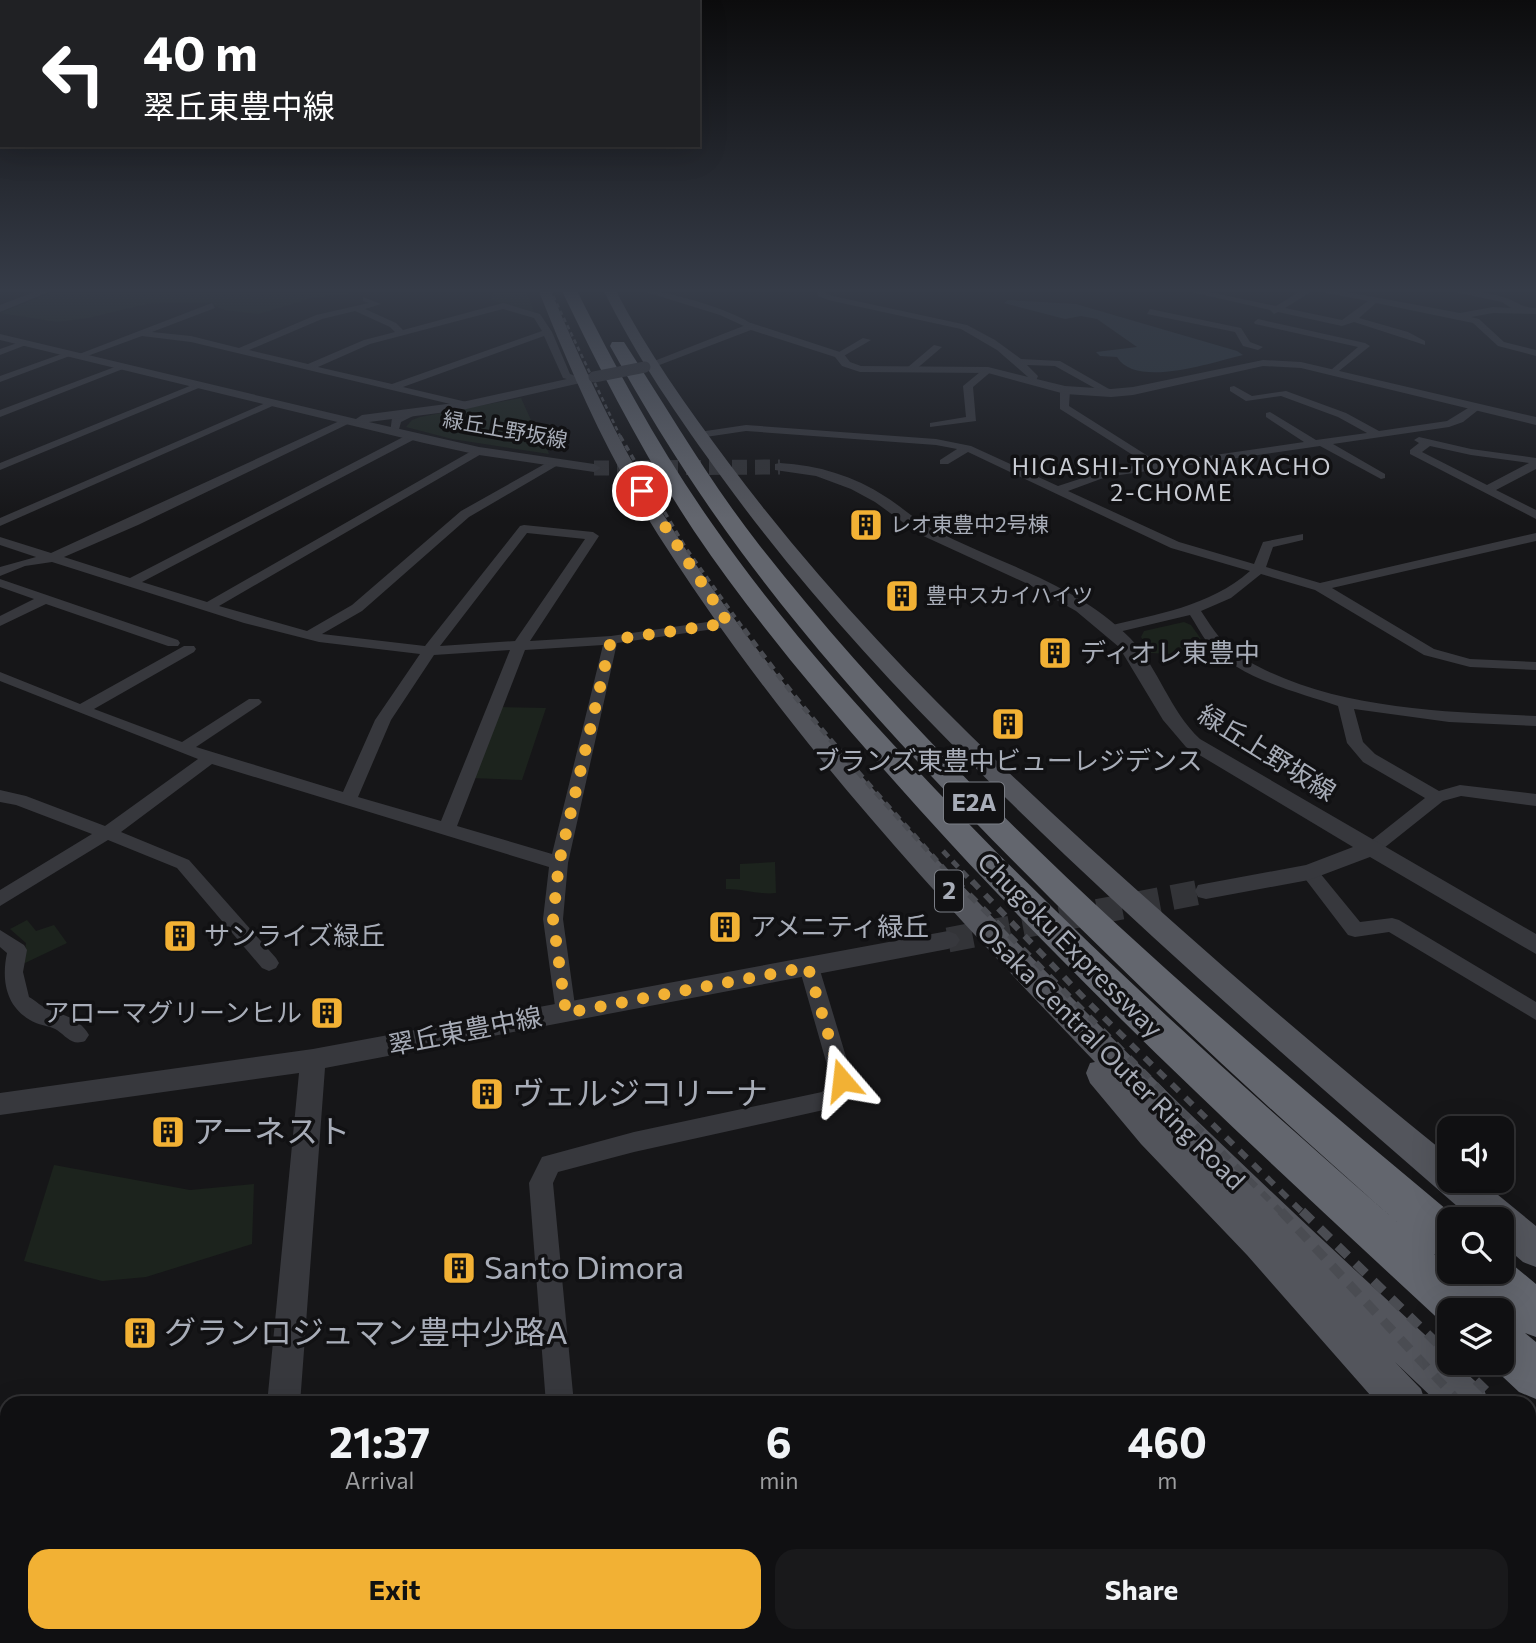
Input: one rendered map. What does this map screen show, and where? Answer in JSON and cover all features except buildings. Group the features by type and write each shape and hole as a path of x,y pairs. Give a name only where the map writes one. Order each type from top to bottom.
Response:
{"highway":[{"name":"Chugoku Expressway","path":"607,366 630,412 680,493 746,586 820,680 937,811 1109,986 1450,1298"},
{"name":"Chugoku Expressway","path":"631,366 652,404 713,498 808,622 953,783 1101,929 1437,1228"},
{"path":"1501,1284 1536,1314"},
{"path":"1514,1355 1536,1375"}],"main road":[{"name":"Osaka Central Outer Ring Road","path":"581,366 642,491 728,623 855,783 961,904 1132,1081 1240,1188 1461,1396"},
{"path":"649,366 788,553 922,702 1043,820 1175,942 1345,1092 1437,1167"},
{"path":"1019,964 1080,1048 1153,1133 1260,1243 1399,1396"},
{"path":"1468,1193 1485,1207"},
{"path":"1514,1231 1536,1249"}],"street":[{"path":"0,379 42,366"},
{"name":"緑丘上野坂線","path":"114,366 413,436 479,450 594,468"},
{"path":"297,366 467,405"},
{"path":"307,368 312,366"},
{"path":"393,387 453,366"},
{"path":"562,366 566,376 588,379"},
{"path":"0,572 22,563 51,558 134,522 346,421 467,405 646,366"},
{"path":"851,366 860,369 988,370 1065,390 1111,393 1133,391 1251,366"},
{"path":"911,369 915,366"},
{"path":"1022,366 1032,376 1032,381"},
{"path":"1063,366 1111,393"},
{"path":"1304,366 1536,421"},
{"path":"1335,372 1342,366"},
{"path":"0,414 123,368"},
{"path":"936,442 934,422 972,419 968,386 988,370"},
{"path":"0,467 201,385"},
{"path":"1234,389 1250,399 1282,393 1342,415 1377,434"},
{"path":"1065,390 1064,407 1157,466"},
{"path":"0,522 272,404"},
{"path":"1058,490 1104,474 1448,424 1459,420 1477,407"},
{"path":"394,431 396,420 414,413"},
{"path":"1270,415 1381,476"},
{"path":"699,435 746,428 936,442 967,448 1175,545 1320,587 1429,652 1470,663 1536,666"},
{"path":"1390,432 1428,442 1536,462"},
{"path":"134,581 413,436"},
{"path":"1428,442 1414,452 1536,515"},
{"path":"944,462 967,448"},
{"path":"208,607 479,450"},
{"path":"1487,490 1536,462"},
{"path":"310,635 357,608 465,514 554,463"},
{"name":"緑丘上野坂線","path":"780,467 828,475 855,484 932,535 1064,595 1110,630 1135,656 1178,730 1194,743 1536,945"},
{"path":"348,801 383,720 429,651 524,529 593,536 519,646 447,828"},
{"path":"1110,630 1194,610 1241,584 1259,569 1267,545 1299,537"},
{"path":"1320,587 1536,537"},
{"path":"0,541 134,581 208,607 310,635 429,651 611,640 728,623"},
{"path":"0,583 173,643"},
{"path":"0,622 46,599"},
{"path":"1194,610 1213,640 1237,661 1273,678 1345,702 1449,717 1536,721"},
{"path":"566,1013 553,919 559,863 611,640"},
{"path":"81,710 189,649"},
{"path":"0,676 81,710 210,758 559,863"},
{"path":"184,748 254,702"},
{"path":"1345,702 1355,743 1362,751 1369,758 1437,797"},
{"path":"0,899 107,833 210,758"},
{"path":"1206,891 1309,872 1373,848 1437,797 1460,790 1536,800"},
{"path":"0,796 107,833 183,864 269,963"},
{"path":"1309,872 1355,930 1392,925 1536,1012"},
{"path":"0,937 17,950 13,972 20,1000 41,1016 61,1021 78,1035"},
{"name":"翠丘東豊中線","path":"0,1104 313,1060 948,940"},
{"path":"559,1396 541,1183 550,1164 634,1142 829,1100 842,1080 808,967"},
{"path":"284,1396 313,1060"}],"shaded area":[{"path":"1127,366 1200,366 1157,372 1140,371"},
{"path":"521,398 536,431 540,431 549,454 452,439 406,427 412,420 420,417"},
{"path":"1184,622 1191,625 1213,656 1151,653 1141,637 1144,631"},
{"path":"501,707 546,708 522,780 471,778"},
{"path":"775,862 776,893 726,889 726,879 740,879 740,864"},
{"path":"27,920 36,931 54,925 67,943 23,964 26,943 10,929"},
{"path":"54,1165 190,1190 254,1184 252,1244 146,1277 102,1281 24,1261"}],"tunnel":[{"path":"594,468 780,467"},
{"path":"948,940 1206,891"}],"railway":[{"path":"587,366 620,436"},
{"path":"620,436 685,547 745,631"},
{"path":"744,629 820,727 957,883"},
{"path":"943,851 973,883"},
{"path":"956,881 1282,1213"},
{"path":"972,881 1087,1001 1303,1213"},
{"path":"1281,1211 1454,1396"},
{"path":"1302,1211 1437,1343"},
{"path":"1470,1375 1492,1396"}],"place":[{"name":"レオ東豊中2号棟","path":"866,525"},
{"name":"豊中スカイハイツ","path":"902,596"},
{"name":"ディオレ東豊中","path":"1055,653"},
{"name":"ブランズ東豊中ビューレジデンス","path":"1008,724"},
{"name":"アメニティ緑丘","path":"725,927"},
{"name":"サンライズ緑丘","path":"180,936"},
{"name":"アローマグリーンヒル","path":"327,1013"},
{"name":"ヴェルジコリーナ","path":"487,1094"},
{"name":"アーネスト","path":"168,1132"},
{"name":"Santo Dimora","path":"459,1268"},
{"name":"グランロジュマン豊中少路A","path":"140,1333"}],"district":[{"name":"HIGASHI-TOYONAKACHO 2-CHOME","path":"1172,480"}],"route":[{"path":"642,491 728,623 611,640 559,863 553,919 566,1013 808,967 842,1080"}]}
